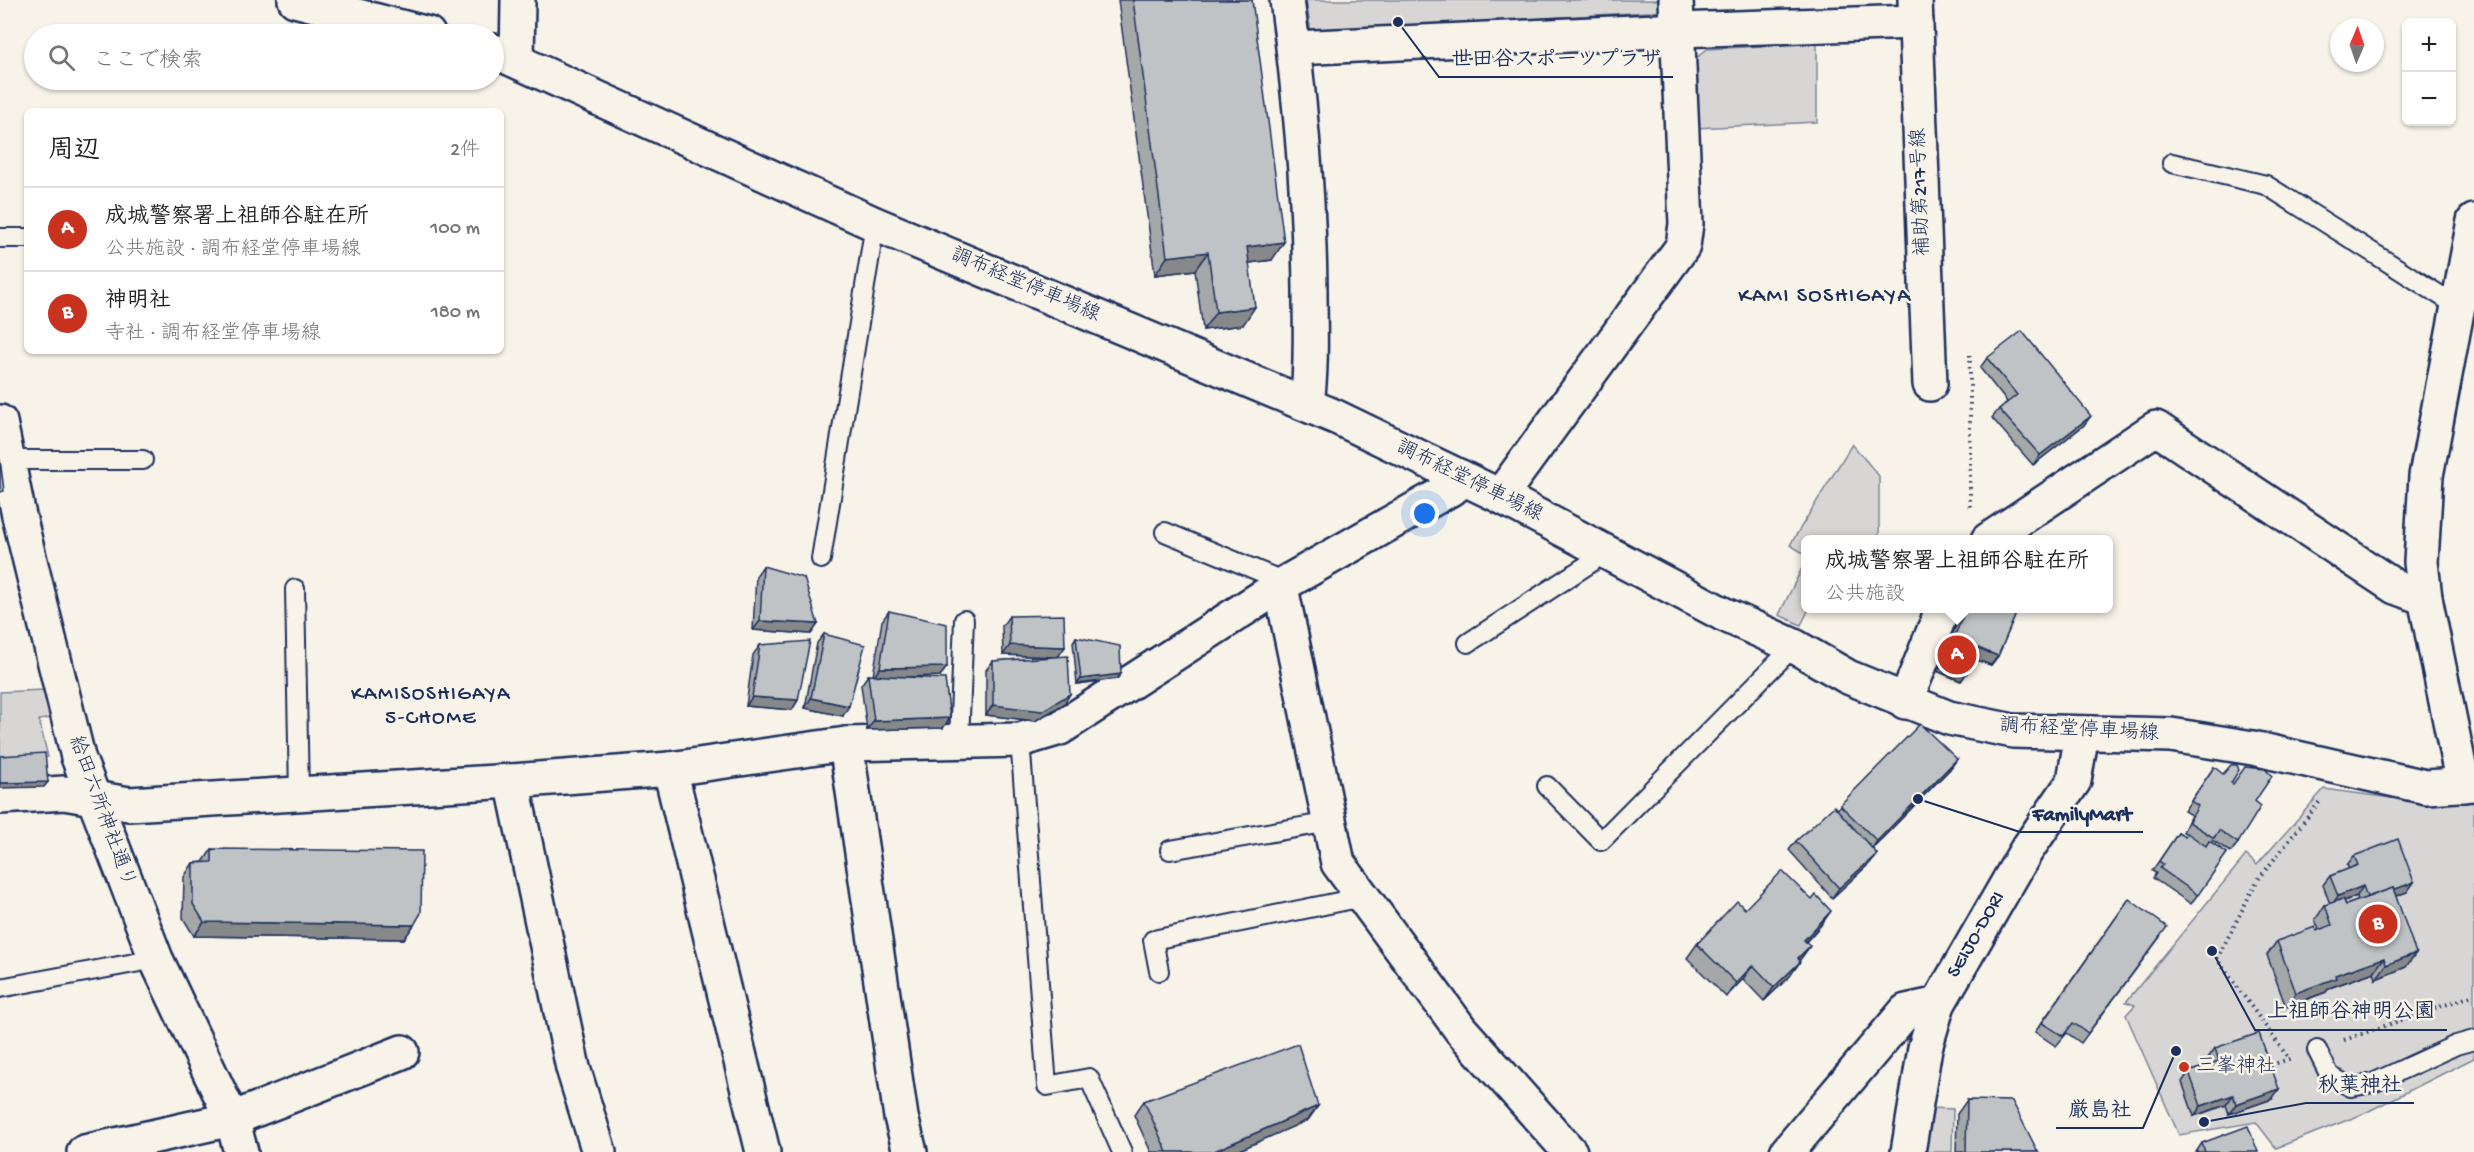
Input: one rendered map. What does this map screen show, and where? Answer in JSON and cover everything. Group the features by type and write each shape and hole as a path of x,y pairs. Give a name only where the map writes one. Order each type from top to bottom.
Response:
{"street":[{"path":"295,0 364,9 402,24"},
{"path":"505,56 518,0"},
{"path":"1287,0 1294,48 1309,236 1311,376 1307,404"},
{"path":"1294,48 1677,15 1916,11"},
{"name":"補助第217号線","path":"1916,11 1929,384"},
{"path":"1500,496 1683,246 1686,224 1677,15"},
{"name":"調布経堂停車場線","path":"505,56 875,224 1307,404 1500,496 1723,614 1794,646 1848,677 1905,702 1949,718 2013,731 2171,735 2253,748 2426,787 2468,785"},
{"path":"2468,785 2425,598 2421,562 2426,476 2465,287 2474,221"},
{"name":"給田六所神社通り","path":"0,422 8,459 10,517 78,758 156,958 232,1119 241,1152"},
{"path":"1979,528 2156,428 2396,587 2425,598"},
{"path":"0,797 64,793 129,804 670,769 846,744 1020,740 1060,728 1278,586 1454,486 1461,477"},
{"path":"1278,586 1283,597 1338,862 1461,1029 1570,1152"},
{"path":"1905,702 1941,613"},
{"name":"SEIJO-DORI","path":"1908,1152 1925,1048 1938,1004 2026,851 2074,782 2082,733"},
{"path":"846,744 901,1117 910,1152"},
{"path":"670,769 763,1152"},
{"path":"512,781 573,1068 599,1152"},
{"path":"1787,1152 1906,1011 1938,1004"},
{"path":"84,1152 232,1119 402,1052"}],"lane":[{"path":"2172,163 2266,185 2465,287"},
{"path":"821,559 875,224"},
{"path":"0,238 24,238"},
{"path":"8,459 143,460"},
{"path":"1165,532 1273,577 1278,586"},
{"path":"1468,643 1592,562 1599,548"},
{"path":"295,589 299,794"},
{"path":"959,741 964,620"},
{"path":"1547,786 1601,841 1794,646"},
{"path":"1020,740 1047,1086 1089,1078 1122,1152"},
{"path":"1170,850 1330,822"},
{"path":"1159,971 1153,940 1363,897"},
{"path":"0,988 156,958"},
{"path":"2317,1050 2330,1076 2351,1087 2373,1083 2456,1045 2474,1040"}],"path":[{"path":"1970,355 1979,528"},
{"path":"2289,1059 2217,959 2257,881 2344,770"},
{"path":"2271,1065 2474,995"}],"shaded area":[{"path":"1306,0 1664,0 1665,11 1311,32"},
{"path":"1817,43 1817,122 1696,128 1695,59 1707,49"},
{"path":"1852,444 1879,476 1879,535 1801,535 1801,552 1790,545"},
{"path":"1801,570 1801,613 1807,613 1801,625 1779,615"},
{"path":"44,690 51,718 39,720 48,757 0,759 0,692"},
{"path":"2324,789 2429,803 2474,799 2474,1058 2363,1114 2276,1148 2256,1122 2179,1135 2126,1015 2135,1005 2126,1002 2246,855 2257,865"},
{"path":"1930,1108 1953,1109 1952,1152 1925,1152"}],"building":[{"path":"1133,0 1252,0 1284,242 1247,247 1255,307 1216,312 1208,252 1167,257"},
{"path":"2022,331 2091,416 2040,455 1999,409 2017,395 1987,358"},
{"path":"0,459 4,491 0,492"},
{"path":"763,566 804,578 818,624 760,621"},
{"path":"889,611 947,624 947,667 880,668"},
{"path":"1964,613 2016,613 1998,656 1978,648 1968,671 1944,661"},
{"path":"1064,615 1065,647 1010,645 1009,616"},
{"path":"824,634 865,645 849,706 811,698"},
{"path":"1076,637 1120,646 1121,674 1081,679"},
{"path":"810,641 798,700 752,697 760,645"},
{"path":"1068,656 1070,694 1042,711 993,705 993,661"},
{"path":"868,675 945,679 950,718 874,721"},
{"path":"1920,724 1957,759 1877,841 1840,805"},
{"path":"45,753 48,782 0,783 0,756"},
{"path":"2231,765 2237,765 2239,770 2231,783 2233,784 2245,767 2265,769 2272,776 2255,801 2261,806 2238,843 2219,830 2214,838 2189,822 2198,806 2191,801 2214,767 2223,774"},
{"path":"1834,806 1877,854 1839,888 1796,841"},
{"path":"2178,833 2185,837 2187,833 2206,846 2209,841 2227,853 2198,895 2160,868 2163,864 2159,861"},
{"path":"2398,839 2414,882 2367,897 2363,886 2338,896 2330,876 2358,865 2354,856"},
{"path":"212,849 422,851 421,913 414,925 204,922 193,904 193,863 212,862"},
{"path":"1782,871 1812,900 1816,895 1831,911 1804,940 1810,946 1798,958 1800,962 1774,987 1753,965 1736,983 1697,944 1737,901 1745,909"},
{"path":"2393,888 2416,953 2386,965 2384,958 2335,975 2336,978 2296,993 2277,941 2315,927 2316,931 2332,925 2325,905 2343,899 2346,905"},
{"path":"2129,899 2167,927 2088,1033 2073,1023 2063,1036 2042,1023"},
{"path":"2259,1033 2279,1089 2236,1104 2233,1095 2201,1106 2189,1072 2219,1061 2215,1048"},
{"path":"1298,1044 1318,1106 1212,1152 1167,1152 1144,1101"},
{"path":"1967,1100 2012,1101 2038,1152 1966,1152"},
{"path":"2248,1126 2258,1152 2205,1152 2202,1143"}],"place":[{"name":"世田谷スポーツプラザ","path":"1398,22"},
{"name":"成城警察署上祖師谷駐在所","path":"1957,655"},
{"name":"FamilyMart","path":"1918,799"},
{"name":"神明社","path":"2378,924"},
{"name":"上祖師谷神明公園","path":"2212,951"},
{"name":"厳島社","path":"2176,1051"},
{"name":"三峯神社","path":"2184,1067"},
{"name":"秋葉神社","path":"2204,1122"}],"district":[{"name":"KAMI SOSHIGAYA","path":"1825,297"},
{"name":"KAMISOSHIGAYA 5-CHOME","path":"431,707"}]}
